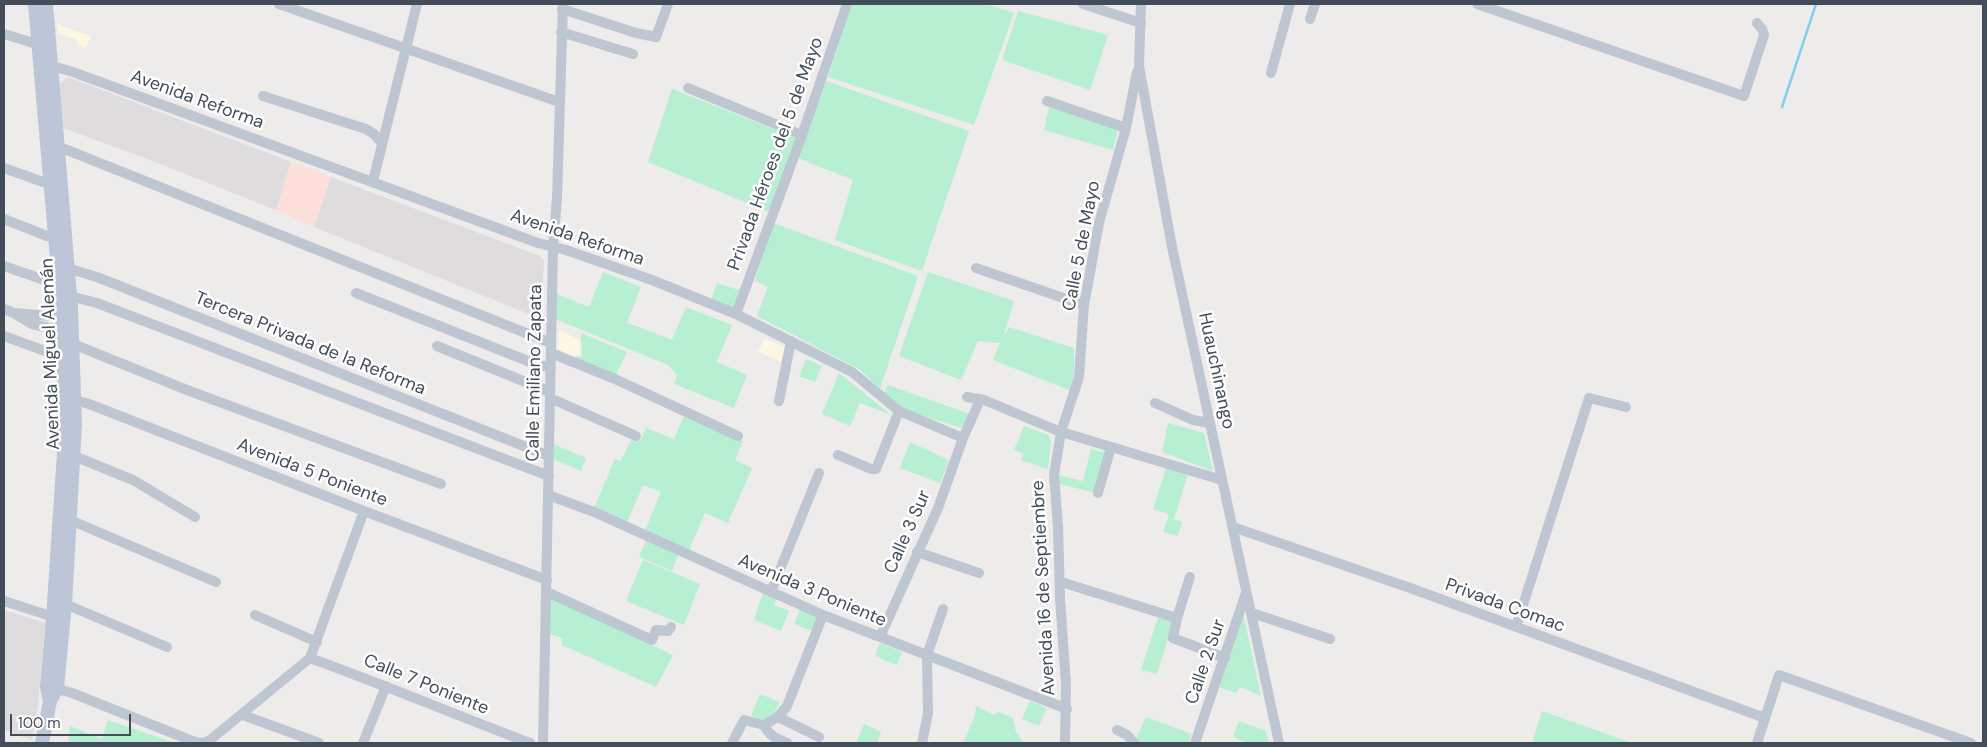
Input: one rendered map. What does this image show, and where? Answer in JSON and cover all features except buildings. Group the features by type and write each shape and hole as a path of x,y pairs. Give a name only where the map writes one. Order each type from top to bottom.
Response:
{"main road":[{"name":"Avenida Miguel Alemán","path":"35,4 44,46"},
{"name":"Avenida Miguel Alemán","path":"42,743 52,688 58,619 66,423 70,398 73,344 70,296 63,268 59,237 45,64 46,4"},
{"name":"Avenida Miguel Alemán","path":"45,64 57,146 55,187"},
{"name":"Avenida Miguel Alemán","path":"58,619 65,604 74,456 59,285 63,268"}],"street":[{"path":"279,4 559,102"},
{"path":"373,181 381,142 417,4"},
{"path":"562,7 636,33 656,37 668,4"},
{"name":"Privada Héroes del 5 de Mayo","path":"736,314 802,135 847,4"},
{"path":"1083,4 1141,22"},
{"name":"Huauchinango","path":"1141,4 1139,66 1172,247 1279,743"},
{"path":"1270,73 1290,4"},
{"path":"1310,18 1315,4"},
{"path":"1481,4 1744,96 1764,35 1757,23"},
{"name":"Calle Emiliano Zapata","path":"543,743 553,247 557,198 562,7"},
{"path":"561,32 633,54"},
{"path":"4,34 44,46"},
{"name":"Avenida Reforma","path":"45,64 373,181 538,244 553,247 652,280 736,314 852,372 899,411 963,438"},
{"name":"Calle 5 de Mayo","path":"1061,432 1079,377 1084,305 1099,223 1126,128 1139,66"},
{"path":"688,88 802,135"},
{"path":"263,96 366,129 381,142"},
{"path":"1047,102 1126,128"},
{"path":"57,146 551,348 738,436"},
{"path":"4,168 55,187"},
{"path":"4,219 47,236 59,237"},
{"path":"4,266 59,285"},
{"name":"Tercera Privada de la Reforma","path":"63,268 97,277 549,456"},
{"path":"976,268 1084,305"},
{"path":"356,293 551,368"},
{"path":"70,296 106,306 549,476"},
{"path":"4,309 62,324"},
{"path":"4,336 64,358"},
{"path":"779,401 791,341"},
{"path":"73,344 187,390 441,484"},
{"path":"437,346 550,395 636,436"},
{"path":"966,397 984,400 1061,432 1222,480"},
{"name":"Avenida 5 Poniente","path":"70,398 364,512 547,580"},
{"path":"1516,627 1589,398 1626,406"},
{"path":"963,438 980,400"},
{"path":"1155,404 1193,420 1210,423"},
{"path":"838,455 871,469 876,469 899,411"},
{"name":"Avenida 16 de Septiembre","path":"1061,432 1054,475 1067,708 1065,743"},
{"name":"Calle 3 Sur","path":"880,637 938,508 963,438"},
{"path":"1098,493 1111,447"},
{"path":"74,456 133,480 195,516"},
{"path":"771,592 819,473"},
{"name":"Avenida 3 Poniente","path":"548,494 594,512 823,614 1067,708"},
{"path":"52,688 195,742 204,743 210,740 243,715 310,658 364,512"},
{"path":"70,520 216,582"},
{"name":"Privada Comac","path":"1233,526 1765,718"},
{"path":"917,552 979,573"},
{"path":"1190,577 1177,618 1173,638 1225,658"},
{"path":"1061,582 1177,618"},
{"path":"547,592 652,640 656,630 668,631 671,627"},
{"name":"Calle 2 Sur","path":"1195,743 1247,592"},
{"path":"4,601 58,619"},
{"path":"65,604 167,647"},
{"path":"922,743 928,713 928,655 943,609"},
{"path":"1252,613 1330,639"},
{"path":"732,743 744,720 764,725 778,717 787,706 823,614"},
{"path":"255,615 317,642"},
{"name":"Calle 7 Poniente","path":"310,658 530,743"},
{"path":"1757,743 1779,675 1971,743"},
{"path":"363,743 386,686"},
{"path":"243,715 319,743"},
{"path":"778,717 820,738"},
{"path":"764,725 767,732 773,737 787,743"},
{"path":"1117,730 1127,735 1134,743"}],"shaded area":[{"path":"57,24 91,36 86,48 76,44 77,40 58,33"},
{"path":"68,77 291,162 276,210 63,128 57,86"},
{"path":"291,162 331,177 314,227 276,210"},
{"path":"331,177 540,256 544,260 541,319 314,227"},
{"path":"559,330 580,340 580,355 575,355 575,359 558,353"},
{"path":"764,339 788,348 782,362 758,352"},
{"path":"4,610 45,623 38,706 32,740 4,730"}],"green space":[{"path":"852,4 987,4 1014,13 974,125 828,77"},
{"path":"1018,11 1108,35 1090,90 1002,60"},
{"path":"826,81 969,131 922,271 835,240 853,180 798,158"},
{"path":"672,89 797,138 769,212 648,162"},
{"path":"1049,107 1118,129 1113,150 1044,130"},
{"path":"773,223 918,276 880,389 859,369 757,316 768,287 755,281"},
{"path":"603,272 641,287 627,322 623,321 672,340 686,307 732,325 717,362 747,375 734,408 674,384 677,375 668,365 555,319 556,294 589,307"},
{"path":"928,272 1014,301 1003,338 1009,327 1074,348 1074,375 1069,390 993,360 1000,343 978,341 961,380 899,356"},
{"path":"717,283 742,291 735,311 711,300"},
{"path":"581,333 627,352 615,376 577,360 576,356 582,357"},
{"path":"806,359 822,366 815,382 799,376"},
{"path":"839,373 891,415 860,403 850,426 822,414"},
{"path":"888,385 970,414 961,428 902,409 884,394"},
{"path":"684,416 743,441 735,460 752,468 728,523 705,513 688,552 644,533 661,492 643,485 627,522 594,508 615,459 621,461 632,437 640,441 646,428 674,439"},
{"path":"1168,423 1204,433 1213,471 1162,452"},
{"path":"1024,426 1048,435 1051,440 1048,469 1021,460 1024,454 1014,450"},
{"path":"910,442 949,460 940,483 900,468"},
{"path":"553,444 586,458 581,471 552,459"},
{"path":"1091,449 1107,453 1096,493 1056,483 1058,475 1083,481"},
{"path":"1166,468 1188,474 1174,519 1182,522 1178,536 1163,532 1169,514 1153,509"},
{"path":"647,539 679,553 672,571 639,557"},
{"path":"643,560 700,584 684,625 626,601"},
{"path":"763,593 777,598 774,605 789,611 781,631 754,620"},
{"path":"549,596 673,655 656,687 562,645 562,638 550,634"},
{"path":"800,610 817,617 812,631 794,624"},
{"path":"1243,613 1261,696 1240,687 1236,693 1219,687"},
{"path":"1159,614 1174,619 1157,674 1141,670"},
{"path":"880,643 902,652 897,665 875,656"},
{"path":"760,694 780,702 773,715 765,720 751,716"},
{"path":"1030,701 1047,708 1039,726 1022,719"},
{"path":"976,706 994,715 998,712 1013,718 1016,732 1024,743 963,743 975,716"},
{"path":"1542,711 1632,743 1532,743"},
{"path":"1146,717 1192,734 1188,743 1135,742"},
{"path":"108,720 175,743 68,743 70,726 102,739"},
{"path":"1239,721 1266,731 1269,743 1248,743 1233,737"},
{"path":"864,724 881,732 877,743 856,743"}],"waterway":[{"path":"1782,107 1816,4"}]}
